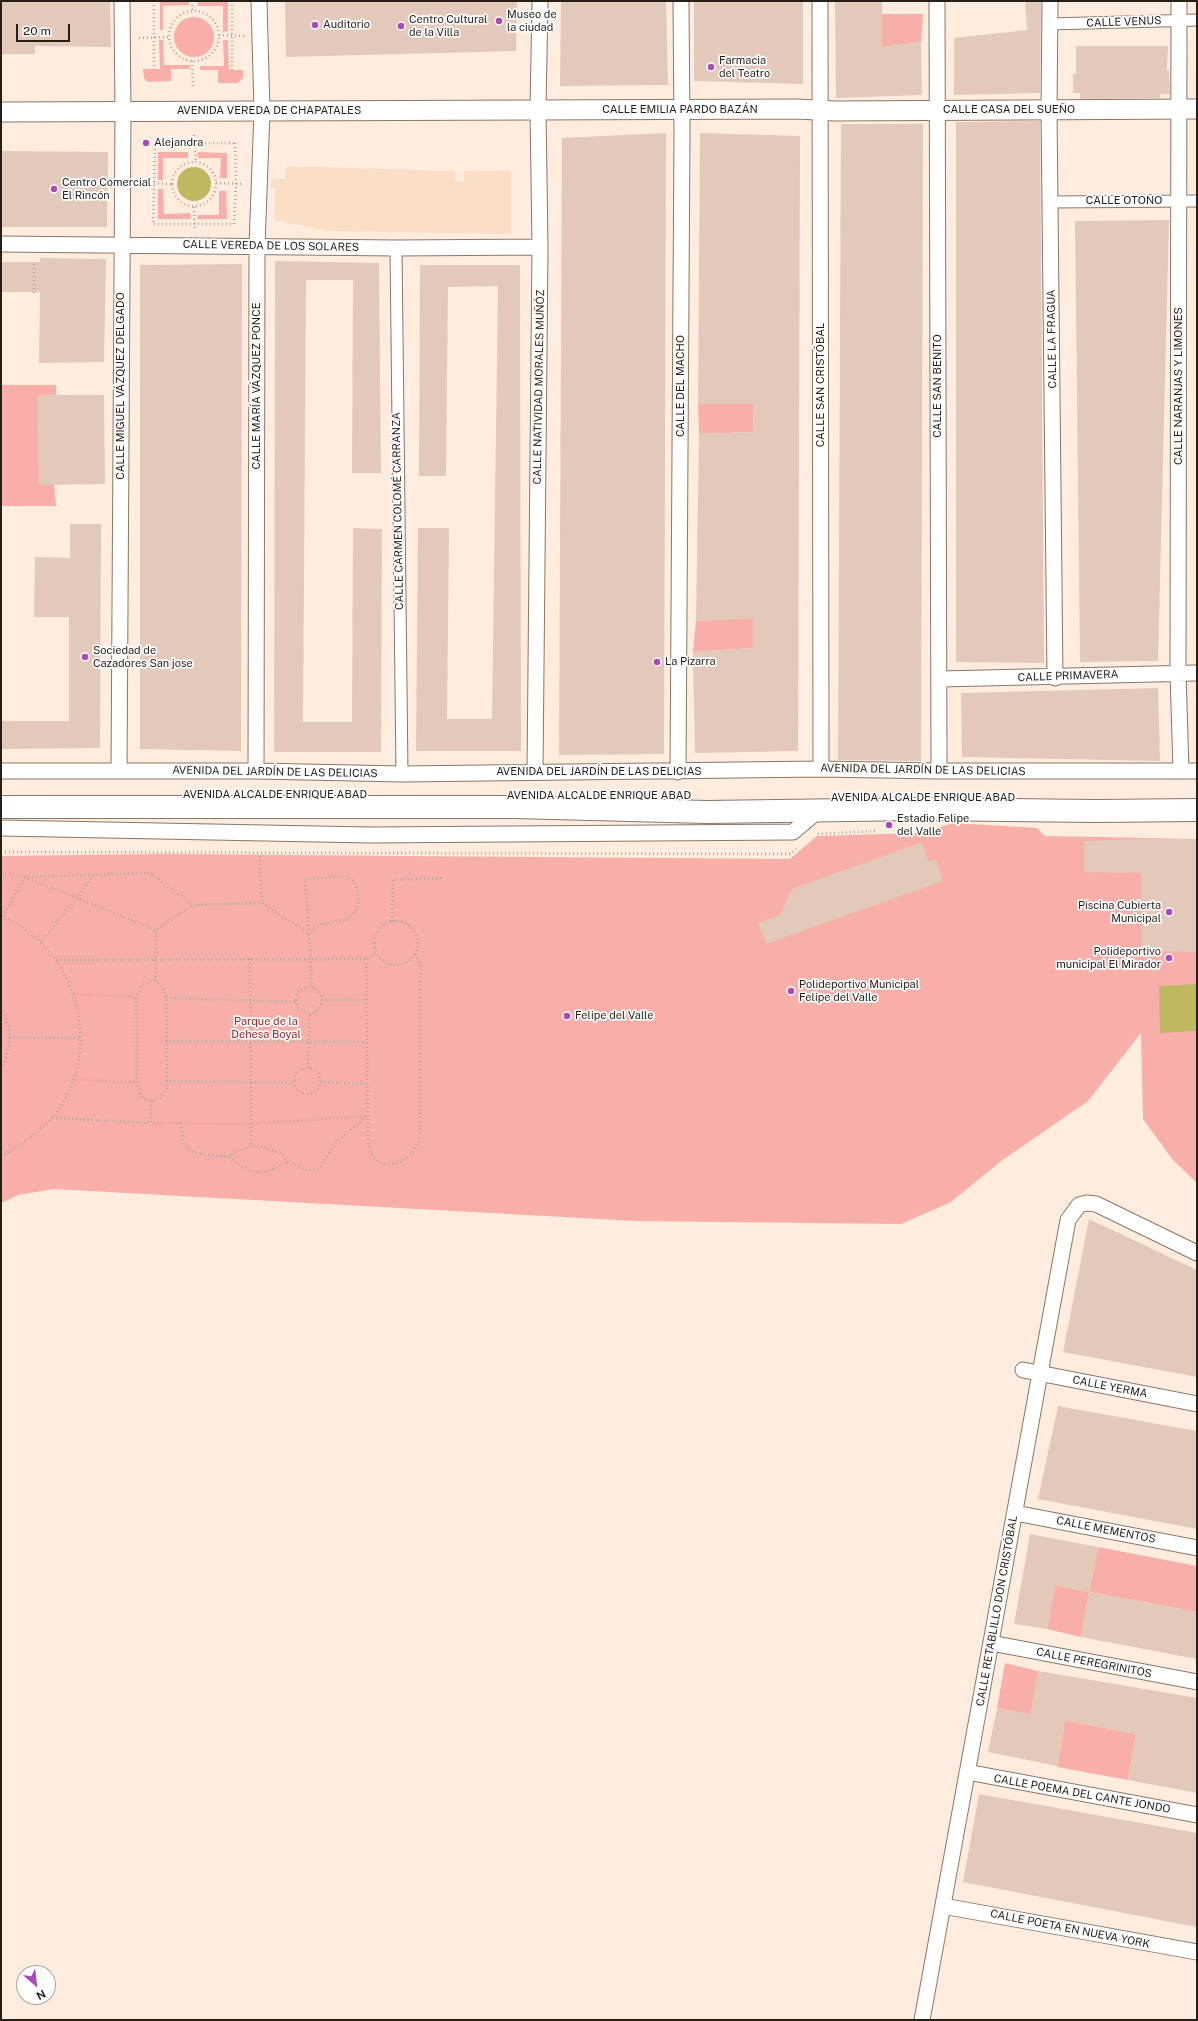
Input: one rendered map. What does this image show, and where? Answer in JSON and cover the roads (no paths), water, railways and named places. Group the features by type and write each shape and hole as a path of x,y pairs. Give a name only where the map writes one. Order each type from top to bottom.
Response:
{"main road":[{"name":"AVENIDA ALCALDE ENRIQUE ABAD","path":"1,795 292,794 1197,800"},
{"name":"AVENIDA ALCALDE ENRIQUE ABAD","path":"1,807 514,807 708,812 920,808 1095,811 1197,810"}],"street":[{"name":"CALLE MIGUEL VÁZQUEZ DELGADO","path":"119,771 123,112 122,1"},
{"name":"CALLE MARÍA VÁZQUEZ PONCE","path":"256,771 257,246 262,111 259,1"},
{"name":"CALLE NATIVIDAD MORALES MUÑÓZ","path":"535,772 540,247 538,109 540,1"},
{"name":"CALLE DEL MACHO","path":"678,772 682,110 681,1"},
{"name":"CALLE SAN CRISTÓBAL","path":"820,1 821,769"},
{"name":"CALLE SAN BENITO","path":"937,1 940,679 939,771"},
{"name":"CALLE LA FRAGUA","path":"1050,1 1049,111 1055,678"},
{"name":"CALLE NARANJAS Y LIMONES","path":"1179,1 1179,20 1188,109 1179,201 1178,672 1182,771"},
{"name":"CALLE VENUS","path":"1050,24 1197,20"},
{"name":"CALLE EMILIA PARDO BAZÁN","path":"538,109 797,109 821,111"},
{"name":"AVENIDA VEREDA DE CHAPATALES","path":"1,112 538,109"},
{"name":"CALLE CASA DEL SUEÑO","path":"821,111 1049,111 1188,109"},
{"name":"CALLE OTOÑO","path":"1050,202 1197,201"},
{"name":"CALLE VEREDA DE LOS SOLARES","path":"1,244 122,244 396,248 540,247"},
{"name":"CALLE CARMEN COLOMÉ CARRANZA","path":"396,248 402,774"},
{"name":"CALLE PRIMAVERA","path":"940,679 1055,678 1178,672 1197,673"},
{"name":"AVENIDA DEL JARDÍN DE LAS DELICIAS","path":"1,771 256,771 402,774 678,772 821,769 939,771 1197,771"},
{"name":"AVENIDA ALCALDE ENRIQUE ABAD","path":"1,828 370,835 792,832 820,810"},
{"name":"CALLE RETABLILLO DON CRISTÓBAL","path":"922,2020 1068,1220 1079,1205 1087,1203 1096,1204 1197,1252"},
{"name":"CALLE YERMA","path":"1023,1370 1197,1404"},
{"name":"CALLE MEMENTOS","path":"1015,1513 1197,1548"},
{"name":"CALLE PEREGRINITOS","path":"991,1643 1197,1682"},
{"name":"CALLE POEMA DEL CANTE JONDO","path":"967,1772 1197,1815"},
{"name":"CALLE POETA EN NUEVA YORK","path":"943,1906 1197,1952"}],"place":[{"name":"Museo de la ciudad","path":"499,21"},
{"name":"Auditorio","path":"315,25"},
{"name":"Centro Cultural de la Villa","path":"401,26"},
{"name":"Farmacia del Teatro","path":"711,67"},
{"name":"Alejandra","path":"146,143"},
{"name":"Centro Comercial El Rincón","path":"54,189"},
{"name":"Sociedad de Cazadores San jose","path":"85,657"},
{"name":"La Pizarra","path":"657,662"},
{"name":"Estadio Felipe del Valle","path":"889,825"},
{"name":"Piscina Cubierta Municipal","path":"1169,912"},
{"name":"Polideportivo municipal El Mirador","path":"1169,958"},
{"name":"Polideportivo Municipal Felipe del Valle","path":"791,991"},
{"name":"Felipe del Valle","path":"567,1016"}],"park label":[{"name":"Parque de la Dehesa Boyal","path":"266,1028"}]}
